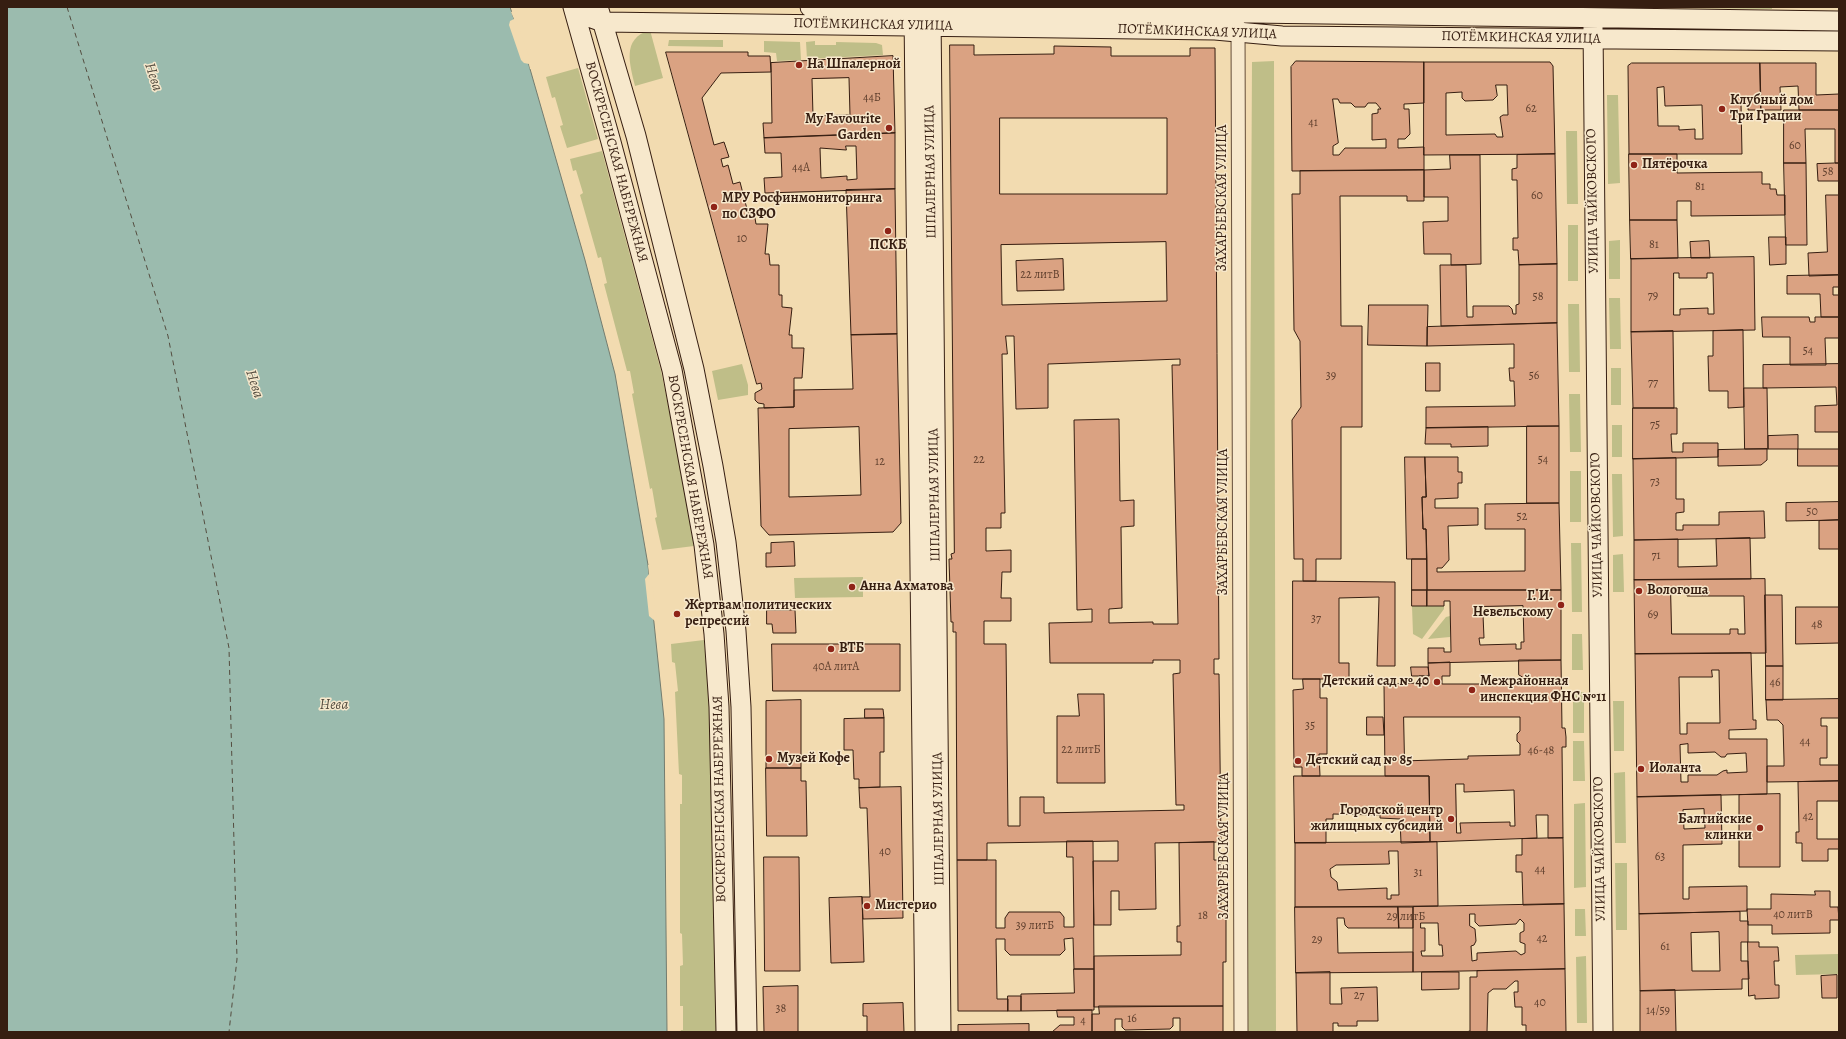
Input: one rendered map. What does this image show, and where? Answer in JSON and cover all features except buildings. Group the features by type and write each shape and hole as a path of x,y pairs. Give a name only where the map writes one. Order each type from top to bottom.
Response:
{"street":[{"name":"ПОТЁМКИНСКАЯ УЛИЦА","path":"810,7 1215,30 1282,36 1839,42"},
{"name":"ПОТЁМКИНСКАЯ УЛИЦА","path":"588,11 922,14 1238,13 1839,21"},
{"name":"ВОСКРЕСЕНСКАЯ НАБЕРЕЖНАЯ","path":"588,11 644,262 672,370 704,545 714,634 719,707 726,1032"},
{"name":"ВОСКРЕСЕНСКАЯ НАБЕРЕЖНАЯ","path":"588,11 636,136 694,370 726,542 736,631 741,707 747,1032"},
{"name":"ЗАХАРЬЕВСКАЯ УЛИЦА","path":"1238,13 1241,1032"},
{"name":"ШПАЛЕРНАЯ УЛИЦА","path":"922,14 925,1032"},
{"name":"ШПАЛЕРНАЯ УЛИЦА","path":"922,14 941,1032"},
{"name":"УЛИЦА ЧАЙКОВСКОГО","path":"1593,18 1592,39 1603,1032"}],"shaded area":[{"path":"1772,7 1772,9 1677,8"},
{"path":"650,30 663,78 635,86 630,61 631,46 635,39 641,34"},
{"path":"669,40 723,40 723,47 668,46"},
{"path":"764,41 800,42 801,60 777,61 776,53 764,52"},
{"path":"815,41 815,45 836,45 836,42 876,43 882,45 883,55 807,59 806,42"},
{"path":"1274,61 1276,1032 1247,1032 1252,62"},
{"path":"578,68 598,139 567,148 560,126 563,125 555,97 552,98 546,77"},
{"path":"1607,95 1618,95 1620,183 1608,184"},
{"path":"1566,131 1577,131 1578,204 1567,204"},
{"path":"602,151 661,371 682,471 694,546 662,550 655,518 657,517 652,488 650,489 632,394 634,393 630,371 627,371 604,284 607,283 601,257 598,258 580,195 583,193 576,170 573,171 570,159"},
{"path":"1568,225 1578,225 1578,281 1568,281"},
{"path":"1620,240 1620,279 1609,279 1609,241"},
{"path":"1609,298 1620,298 1621,349 1610,349"},
{"path":"1568,304 1579,304 1580,372 1569,372"},
{"path":"742,364 748,385 748,395 718,400 712,371"},
{"path":"1611,368 1621,368 1621,405 1611,405"},
{"path":"1569,394 1580,394 1581,452 1570,452"},
{"path":"1612,425 1622,425 1622,457 1612,457"},
{"path":"1570,471 1581,471 1581,522 1570,522"},
{"path":"1612,474 1622,474 1623,536 1613,537"},
{"path":"1571,543 1581,543 1582,612 1572,612"},
{"path":"1623,554 1624,592 1613,592 1613,555"},
{"path":"863,577 863,597 795,598 794,578"},
{"path":"1412,606 1444,606 1444,609 1422,639 1413,634"},
{"path":"1450,616 1450,637 1428,639 1446,617"},
{"path":"1572,634 1582,634 1583,670 1572,670"},
{"path":"704,640 710,708 717,1032 680,1032 683,1030 683,1006 680,1006 680,966 683,965 682,934 680,933 680,804 682,804 682,775 679,774 675,692 678,691 675,663 672,662 671,644"},
{"path":"1573,692 1584,692 1584,733 1573,733"},
{"path":"1613,701 1624,701 1624,751 1614,751"},
{"path":"1573,741 1584,741 1585,781 1573,781"},
{"path":"1625,772 1626,843 1615,843 1614,773"},
{"path":"1585,803 1586,887 1574,888 1574,804"},
{"path":"1615,863 1627,863 1627,930 1616,930"},
{"path":"1575,909 1585,909 1586,936 1575,936"},
{"path":"1838,954 1839,974 1796,975 1795,955"},
{"path":"1586,956 1587,1023 1577,1023 1576,957"}],"water":[{"name":"Нева","path":"7,7 510,7 526,55 585,260 615,374 648,565 664,719 667,1032 7,1032"}],"pier":[{"path":"513,11 532,69 530,69 529,64 524,63 521,60 509,25 510,21 514,19 511,12"},
{"path":"648,565 650,565 658,629 656,629 655,621 649,616 645,579 649,574"}],"ferry route":[{"path":"67,7 168,336 229,648 237,959 229,1032"}],"place":[{"name":"На Шпалерной","path":"799,65"},
{"name":"Клубный дом Три Грации","path":"1722,109"},
{"name":"My Favourite Garden","path":"889,128"},
{"name":"Пятёрочка","path":"1634,165"},
{"name":"МРУ Росфинмониторинга по СЗФО","path":"714,207"},
{"name":"ПСКБ","path":"888,231"},
{"name":"Анна Ахматова","path":"852,587"},
{"name":"Вологоша","path":"1639,591"},
{"name":"Г. И. Невельскому","path":"1561,605"},
{"name":"Жертвам политических репрессий","path":"677,614"},
{"name":"ВТБ","path":"831,649"},
{"name":"Детский сад № 40","path":"1437,682"},
{"name":"Межрайонная инспекция ФНС №11","path":"1472,690"},
{"name":"Музей Кофе","path":"769,759"},
{"name":"Детский сад № 85","path":"1298,761"},
{"name":"Иоланта","path":"1641,769"},
{"name":"Городской центр жилищных субсидий","path":"1451,819"},
{"name":"Балтийские клинки","path":"1760,828"},
{"name":"Мистерио","path":"867,906"}]}
